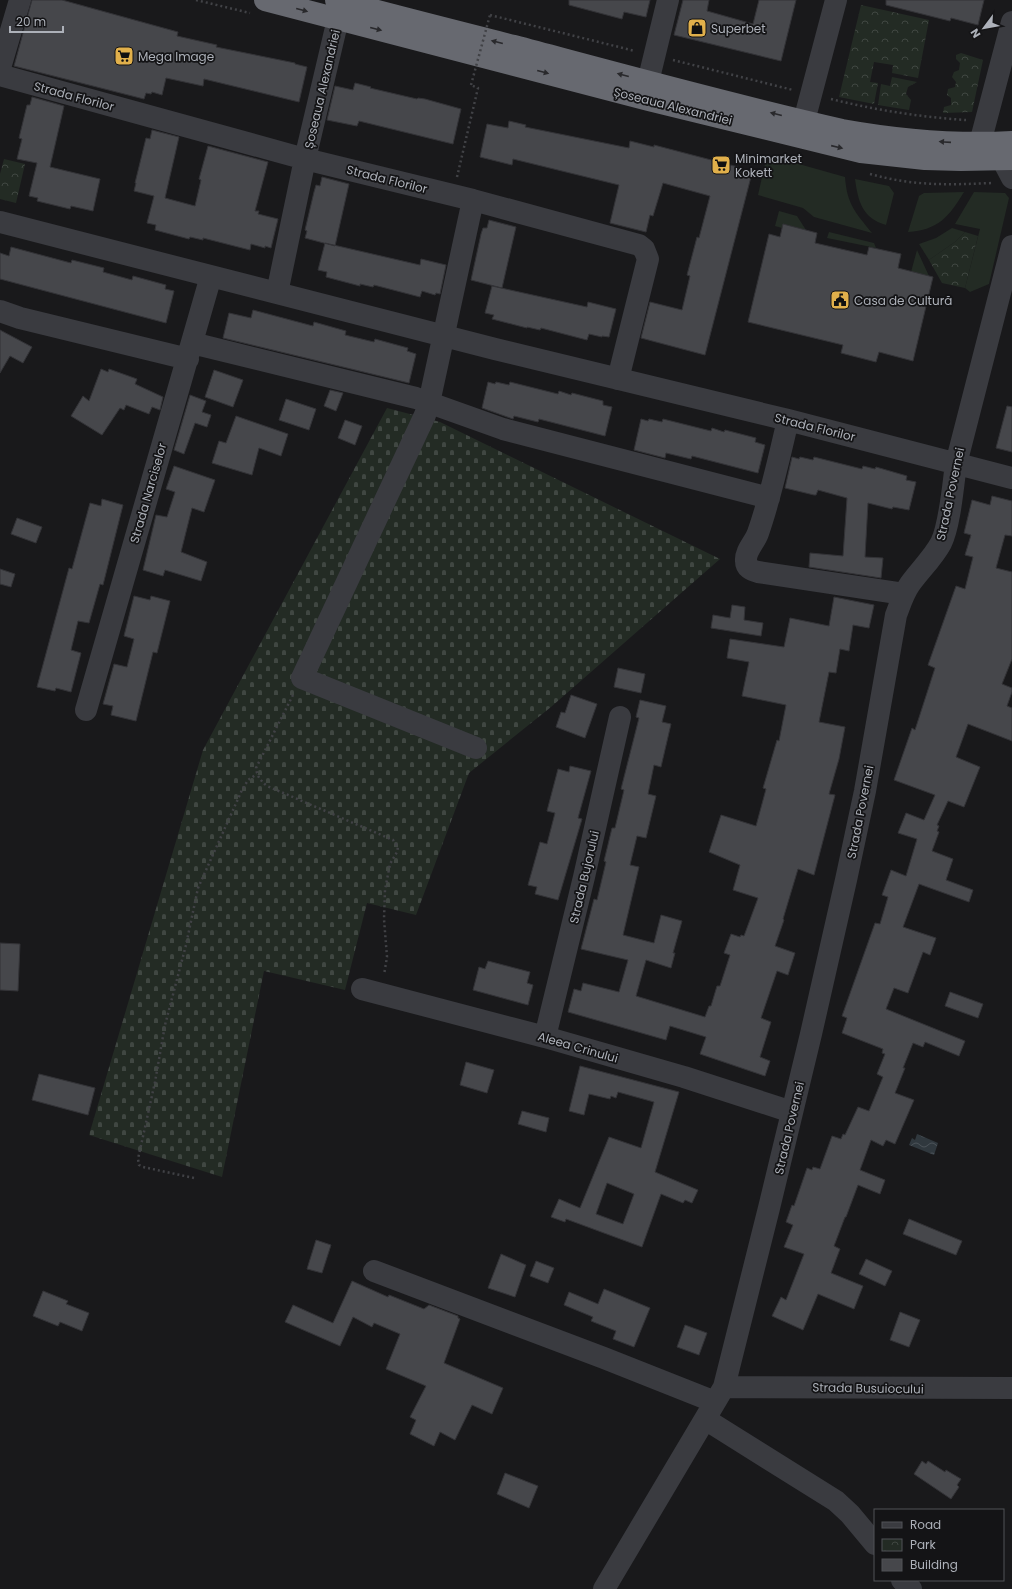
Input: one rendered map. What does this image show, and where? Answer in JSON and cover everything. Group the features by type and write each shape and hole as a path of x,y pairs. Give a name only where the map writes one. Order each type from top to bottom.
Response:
{"highway":[{"name":"Șoseaua Alexandriei","path":"265,0 411,21 499,42 648,82 804,121 873,136 956,143 980,143 1010,159"},
{"name":"Șoseaua Alexandriei","path":"337,10 649,100 861,152 925,159 1010,159"}],"street":[{"path":"0,68 20,0"},
{"name":"Șoseaua Alexandriei","path":"648,82 668,0"},
{"path":"804,121 836,0"},
{"name":"Șoseaua Alexandriei","path":"277,292 337,10"},
{"path":"980,143 1012,22"},
{"name":"Strada Florilor","path":"0,75 305,160 463,198 607,235 635,244 644,249 648,259 618,379"},
{"path":"463,198 444,336 425,415 302,678 476,748"},
{"name":"Strada Florilor","path":"0,222 444,336 788,420 1012,478"},
{"name":"Strada Povernei","path":"604,1589 711,1401 755,1268 828,960 863,798 896,615 904,594 910,584 934,555 942,541 951,500 956,464 1012,246"},
{"name":"Strada Narciselor","path":"86,710 190,351 210,276"},
{"path":"0,311 20,318 190,351 429,402 503,429 769,498"},
{"path":"788,420 769,498 757,534 747,554 746,561 748,568 758,572 904,594"},
{"name":"Strada Bujorului","path":"545,1037 584,877 620,717"},
{"name":"Aleea Crinului","path":"362,989 545,1037 684,1077 792,1112"},
{"path":"374,1270 604,1358 711,1401 836,1501 850,1514 874,1543"},
{"name":"Strada Busuiocului","path":"711,1401 1012,1388"},
{"path":"903,1581 911,1589"}],"path":[{"path":"463,198 478,88 471,85 490,15 867,108 903,114 970,120"},
{"path":"302,678 256,768 257,774 261,781 267,786 393,840 398,847 397,852 390,864 385,890 384,919 387,957 384,978"},
{"path":"194,1178 143,1167 140,1165 138,1159 155,1082 165,1025 186,945 198,888 242,790 248,780 257,774"}],"green space":[{"path":"861,5 929,20 918,78 892,73 893,65 874,62 870,82 878,83 874,104 839,97"},
{"path":"961,53 983,60 972,112 943,113 944,107 951,105 951,98 947,95 948,89 955,87 956,82 952,77 954,72 959,70 960,63 956,59 956,55"},
{"path":"892,77 917,82 908,87 906,94 911,100 909,110 878,105 881,84 890,86"},
{"path":"767,155 845,177 850,201 872,233 814,217 803,208 758,195"},
{"path":"4,159 25,164 16,203 0,199 0,174"},
{"path":"855,179 889,186 894,193 886,225 871,218 866,213 860,201"},
{"path":"964,192 953,209 942,221 918,231 908,232 919,196 924,193"},
{"path":"974,192 1005,193 1009,198 989,284 970,292 965,288 980,229 955,224"},
{"path":"779,211 797,216 806,230 784,224 782,228 775,226"},
{"path":"952,228 965,232 955,242 929,260 919,244 936,238"},
{"path":"829,232 874,243 876,248 827,238"},
{"path":"965,232 978,236 965,288 942,283 929,260 955,242"},
{"path":"917,250 929,276 911,272"},
{"path":"387,408 440,422 720,559 551,707 469,773 416,915 367,903 345,990 264,971 222,1177 89,1135 203,750"}],"water":[{"path":"917,1134 938,1143 934,1155 909,1145 912,1138 915,1140"}],"building":[{"path":"32,0 62,0 178,32 177,36 217,45 216,47 295,63 307,67 299,102 204,79 203,86 166,78 162,95 152,92 151,94 146,93 144,99 14,66"},
{"path":"569,0 650,0 646,17 624,12 622,19 569,5"},
{"path":"683,0 709,0 707,11 753,24 759,0 796,0 781,61 674,35"},
{"path":"886,0 984,0 978,25 951,18 950,21 886,5"},
{"path":"355,83 371,87 370,88 417,99 425,99 461,109 453,144 359,121 357,126 327,120 335,86 353,90"},
{"path":"32,97 64,106 50,167 100,179 93,211 71,206 70,209 37,201 38,198 29,196 37,163 17,159 22,139 19,138 27,105 30,105"},
{"path":"509,121 526,125 525,127 629,148 630,141 654,147 654,145 738,167 737,169 752,173 705,355 641,338 650,302 682,310 690,276 687,275 710,196 663,183 653,216 650,215 646,232 610,223 619,185 513,159 512,165 480,157 487,124 508,128"},
{"path":"152,130 179,137 165,198 195,206 201,180 199,179 208,146 268,162 255,211 259,211 258,214 278,219 271,248 251,244 250,250 203,238 203,240 190,237 189,239 155,230 156,225 147,223 154,196 134,191 146,138 150,139"},
{"path":"322,177 349,184 335,246 305,238 307,231 305,230 314,192 316,185 320,186"},
{"path":"489,220 516,227 502,288 471,280 481,234 483,228 487,228"},
{"name":"Casa de Cultură","path":"783,224 817,233 815,243 867,255 869,247 901,254 898,268 933,277 913,361 879,352 876,362 841,353 843,345 748,322 769,234 780,237"},
{"path":"325,243 420,265 421,259 446,265 440,294 436,293 435,295 422,291 420,297 374,285 373,287 360,284 360,286 326,277 327,272 318,270"},
{"path":"11,247 71,263 72,260 104,268 103,272 132,280 133,276 166,285 165,289 174,291 166,323 0,279 0,253 9,256"},
{"path":"492,286 587,307 588,302 616,309 609,337 589,334 587,340 541,328 540,330 527,328 492,319 494,315 485,313"},
{"path":"253,310 313,326 314,322 346,331 345,335 374,342 375,339 408,348 407,351 416,354 409,383 223,338 229,313 251,318"},
{"path":"0,330 32,347 23,363 10,356 0,373"},
{"path":"101,369 108,372 109,369 137,379 135,384 163,397 160,410 152,407 149,414 126,405 124,410 120,408 102,435 71,416 83,396 89,401"},
{"path":"214,370 243,380 233,407 205,397"},
{"path":"488,382 509,385 510,382 558,394 559,391 571,395 572,393 603,401 603,405 612,407 605,436 539,419 538,422 514,416 513,419 482,408"},
{"path":"330,390 343,393 336,411 324,406"},
{"path":"190,395 206,401 202,412 211,415 207,427 195,423 184,454 174,450"},
{"path":"286,399 316,409 309,430 279,420"},
{"path":"1007,406 1012,407 1012,452 996,448"},
{"path":"236,416 288,434 281,456 259,448 252,475 212,463 219,441 226,443"},
{"path":"641,419 662,422 663,419 711,431 712,428 724,432 725,430 756,438 755,442 765,445 758,473 692,456 691,459 666,453 665,458 634,450"},
{"path":"345,420 362,426 355,445 338,438"},
{"path":"792,457 813,460 814,457 862,469 863,466 875,469 876,467 907,476 906,480 916,482 909,510 893,507 892,509 868,503 865,557 883,558 881,578 809,567 810,553 843,556 847,498 818,490 816,495 814,495 785,488"},
{"path":"174,466 215,480 204,512 192,508 181,552 207,562 201,581 165,570 163,576 143,570 156,515 167,517 175,492 166,489"},
{"path":"992,496 1012,501 1012,536 1005,535 996,568 1012,572 1012,659 1002,684 1012,688 1007,706 1012,708 1012,741 968,724 956,757 980,767 964,807 948,801 937,825 939,826 937,831 939,832 932,851 953,859 946,880 973,890 969,902 919,884 903,927 936,938 930,955 923,952 908,993 894,988 886,1009 965,1041 959,1056 925,1042 923,1047 913,1043 895,1093 914,1100 895,1144 886,1140 883,1146 871,1140 860,1170 885,1180 880,1194 858,1185 834,1246 840,1249 831,1273 863,1286 854,1309 818,1294 803,1330 772,1316 781,1297 786,1300 804,1254 784,1247 793,1225 786,1222 792,1205 794,1206 807,1168 812,1170 813,1167 820,1169 832,1136 841,1139 843,1134 845,1135 858,1107 869,1111 883,1077 877,1074 885,1054 882,1053 883,1049 842,1033 847,1018 842,1016 875,923 880,924 888,897 882,895 891,870 906,876 917,839 898,833 906,813 924,820 935,795 894,780 912,728 915,730 935,668 928,665 956,586 965,589 973,557 965,555 971,535 964,533 972,500 990,505"},
{"path":"102,499 123,505 103,585 100,584 89,623 78,621 71,650 81,653 71,692 56,688 55,691 37,687 69,568 72,569 90,503 101,506"},
{"path":"17,518 42,527 36,543 11,534"},
{"path":"0,569 15,574 11,587 0,584"},
{"path":"134,596 150,600 151,596 170,601 157,653 153,652 136,721 111,715 113,706 103,704 114,664 127,667 134,639 124,636"},
{"path":"834,597 874,605 869,628 853,625 849,651 840,649 836,673 829,672 819,722 845,727 839,759 829,794 835,795 814,875 798,869 775,946 795,953 788,975 777,971 761,1018 771,1022 760,1057 770,1061 765,1076 700,1054 706,1037 670,1026 666,1040 568,1012 574,989 581,991 583,983 619,992 628,960 581,949 594,899 597,900 612,828 615,828 624,790 621,789 639,718 636,717 640,700 666,706 662,722 671,724 661,767 654,765 648,794 656,796 646,838 637,836 630,865 639,867 623,935 654,943 661,915 682,921 673,953 675,953 671,968 646,960 636,996 705,1017 709,1006 711,1006 717,986 720,986 730,955 724,953 731,934 740,937 741,935 744,936 758,898 733,890 740,865 709,852 721,815 756,826 766,789 763,788 777,740 779,741 786,705 742,696 749,662 727,658 730,639 784,647 790,618 829,626"},
{"path":"732,605 745,607 744,620 763,623 761,636 711,628 713,615 730,618"},
{"path":"618,668 645,674 641,693 614,687"},
{"path":"571,695 597,704 585,738 556,727 561,712 565,713"},
{"path":"570,766 591,771 578,818 582,819 558,900 535,894 537,887 528,885 540,842 547,844 555,813 547,811 558,769 569,772"},
{"path":"0,943 20,944 18,991 0,990"},
{"path":"488,961 530,972 527,983 533,985 528,1005 473,990 479,967 485,969"},
{"path":"950,992 983,1004 978,1018 945,1006"},
{"path":"466,1062 494,1070 487,1093 460,1085"},
{"path":"580,1066 679,1092 655,1172 698,1190 692,1203 685,1200 683,1203 661,1194 642,1247 566,1219 565,1222 551,1217 559,1199 580,1208 609,1137 641,1148 654,1102 618,1092 616,1098 611,1096 610,1099 589,1094 584,1115 569,1111","holes":["607,1183 634,1194 623,1224 596,1214"]},
{"path":"39,1074 95,1088 88,1115 32,1100"},
{"path":"522,1111 549,1118 546,1132 518,1124"},
{"path":"909,1219 962,1241 956,1255 903,1234"},
{"path":"316,1240 331,1245 322,1273 307,1269"},
{"path":"501,1254 526,1265 515,1297 488,1288"},
{"path":"866,1259 892,1271 885,1286 859,1274"},
{"path":"536,1261 554,1268 548,1283 530,1276"},
{"path":"352,1281 388,1297 389,1295 424,1309 429,1305 458,1316 460,1319 444,1363 503,1388 492,1414 472,1405 455,1440 440,1432 434,1446 410,1434 416,1420 410,1417 426,1386 386,1369 400,1334 374,1323 372,1327 353,1317 340,1346 285,1322 293,1305 333,1323"},
{"path":"604,1289 650,1308 634,1347 613,1339 616,1331 591,1321 593,1317 564,1305 569,1292 598,1304"},
{"path":"43,1291 68,1301 66,1304 89,1313 82,1331 60,1322 58,1326 33,1316"},
{"path":"900,1312 920,1320 909,1347 890,1340"},
{"path":"685,1325 707,1333 699,1355 677,1347"},
{"path":"922,1461 926,1464 928,1461 945,1472 946,1470 961,1479 957,1485 959,1487 951,1499 914,1474"},
{"path":"505,1473 538,1486 529,1508 497,1494"}],"place":[{"name":"Superbet","path":"697,28"},
{"name":"Mega Image","path":"124,56"},
{"name":"Minimarket Kokett","path":"721,165"},
{"name":"Casa de Cultură","path":"840,300"}]}
